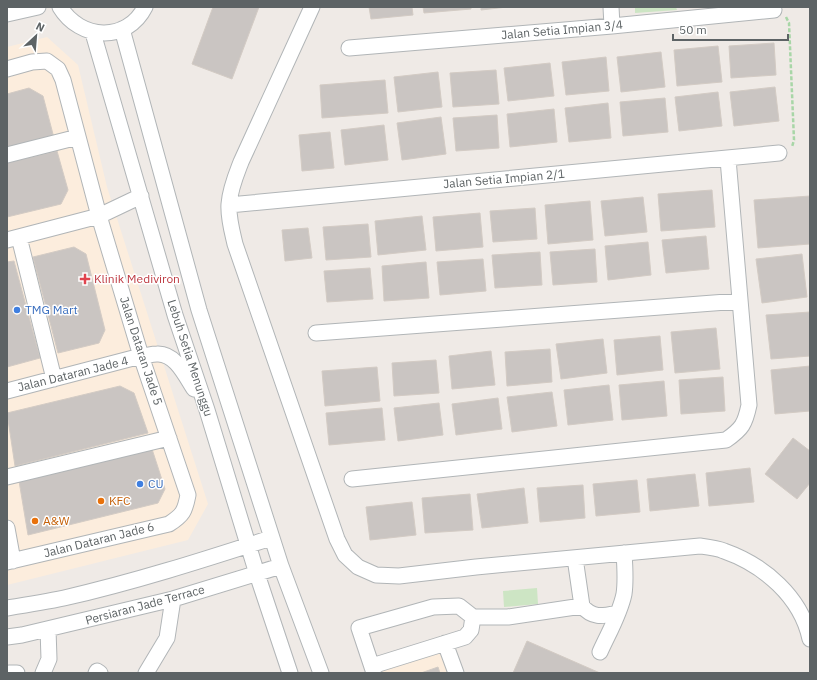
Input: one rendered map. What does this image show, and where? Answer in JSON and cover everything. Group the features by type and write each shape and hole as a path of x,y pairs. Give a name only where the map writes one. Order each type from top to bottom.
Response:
{"street":[{"path":"7,14 38,7"},
{"path":"60,7 65,16 78,27 93,33 108,33 122,30 133,23 145,7"},
{"path":"312,7 241,162 232,185 229,205 231,226 235,244 332,526 345,555 358,567 376,575 400,576 476,567 700,546 723,550 749,562 772,578 790,597 803,617 810,639"},
{"path":"611,7 612,26"},
{"name":"Jalan Setia Impian 3/4","path":"349,48 612,26 757,9 774,10"},
{"name":"Lebuh Setia Menunggu","path":"122,30 199,310 281,566"},
{"name":"Lebuh Setia Menunggu","path":"93,33 175,315 207,410 257,574"},
{"name":"Jalan Dataran Jade 5","path":"7,69 32,62 47,61 58,69 63,80 99,216 141,356 188,495 186,508"},
{"path":"7,155 78,137"},
{"name":"Jalan Setia Impian 2/1","path":"229,205 779,153"},
{"path":"352,479 726,440 739,431 746,418 749,405 728,159"},
{"path":"54,378 13,239 99,216 141,196"},
{"path":"316,333 740,301"},
{"name":"Jalan Dataran Jade 4","path":"7,390 141,356 158,354 172,358 182,369 207,410"},
{"path":"7,477 169,438"},
{"name":"Jalan Dataran Jade 6","path":"10,562 168,524 179,517 186,508"},
{"path":"7,528 10,562"},
{"path":"7,608 63,599 110,587 272,538"},
{"path":"600,652 618,613 624,595 624,553"},
{"path":"575,558 582,606 587,612 598,616 618,613"},
{"path":"281,566 321,673"},
{"name":"Persiaran Jade Terrace","path":"7,637 22,635 172,599 281,566"},
{"path":"257,574 290,673"},
{"path":"146,673 167,638 172,599"},
{"path":"473,617 471,630 465,637 373,669 359,628 433,607 459,606 473,617 508,617 582,606"},
{"path":"43,673 49,659 48,629"},
{"path":"445,643 456,673"},
{"path":"96,673 96,671 100,673"},
{"path":"9,673 17,673"}],"path":[{"path":"774,10 784,14 788,23 794,140 791,148 779,153"}],"shaded area":[{"path":"47,37 78,65 107,187 208,504 188,540 7,585 7,47"},
{"path":"443,651 451,673 379,673 378,671"}],"green space":[{"path":"635,7 676,7 677,10 635,13"},
{"path":"537,588 538,604 504,607 503,591"}],"building":[{"path":"213,7 259,7 232,79 192,64"},
{"path":"369,7 412,7 413,15 371,19"},
{"path":"423,7 471,7 471,9 424,13"},
{"path":"481,7 507,7 481,10"},
{"path":"774,43 776,75 731,78 729,46"},
{"path":"718,46 722,82 677,86 674,50"},
{"path":"661,52 665,87 621,92 617,57"},
{"path":"606,57 609,91 566,95 562,62"},
{"path":"550,63 554,96 508,101 504,68"},
{"path":"496,70 499,104 453,107 450,73"},
{"path":"438,72 442,107 398,112 394,77"},
{"path":"385,80 388,113 322,118 320,85"},
{"path":"775,87 779,121 734,126 730,92"},
{"path":"29,88 43,96 54,138 7,150 7,94"},
{"path":"718,92 722,126 679,131 675,97"},
{"path":"665,98 668,132 623,136 620,102"},
{"path":"608,103 611,138 569,142 565,108"},
{"path":"554,109 557,142 510,147 507,114"},
{"path":"497,115 499,148 456,151 453,118"},
{"path":"441,117 446,154 402,160 397,123"},
{"path":"384,125 388,160 345,165 341,130"},
{"path":"330,132 334,168 302,171 299,135"},
{"path":"57,151 68,190 61,204 7,217 7,163"},
{"path":"712,190 715,227 661,231 658,194"},
{"path":"810,196 810,244 758,248 754,200"},
{"path":"643,197 647,232 605,236 601,201"},
{"path":"590,201 593,240 548,244 545,205"},
{"path":"535,208 537,239 493,242 490,211"},
{"path":"480,213 483,247 436,251 433,217"},
{"path":"422,216 426,250 378,255 375,221"},
{"path":"368,224 371,257 326,260 323,227"},
{"path":"308,228 312,258 285,261 282,230"},
{"path":"706,236 709,269 666,273 662,240"},
{"path":"648,242 651,275 608,280 605,246"},
{"path":"74,247 86,254 105,330 99,343 58,353 33,257"},
{"path":"595,249 597,282 553,285 550,252"},
{"path":"540,252 542,285 495,288 492,255"},
{"path":"802,254 807,297 762,303 756,259"},
{"path":"483,259 486,291 440,295 437,262"},
{"name":"TMG Mart","path":"14,261 40,358 7,367 7,262"},
{"path":"426,262 429,298 384,301 382,266"},
{"path":"370,268 373,299 327,302 324,271"},
{"path":"810,312 810,356 771,359 766,315"},
{"path":"716,328 720,369 675,373 671,332"},
{"path":"660,336 663,370 617,375 614,340"},
{"path":"603,339 607,373 561,379 556,344"},
{"path":"550,349 552,382 507,386 505,352"},
{"path":"491,351 495,385 452,389 449,356"},
{"path":"436,360 439,393 394,396 392,363"},
{"path":"810,366 810,411 775,414 771,370"},
{"path":"377,367 380,401 325,406 322,371"},
{"path":"723,377 725,411 681,414 679,380"},
{"path":"664,381 667,416 622,420 619,385"},
{"path":"609,385 613,420 568,425 564,390"},
{"path":"120,386 134,393 148,433 15,466 7,413"},
{"path":"552,392 557,426 512,432 507,397"},
{"path":"498,398 502,429 456,435 452,404"},
{"path":"439,403 443,435 398,441 394,408"},
{"path":"382,408 385,440 329,445 326,413"},
{"path":"793,438 810,451 810,483 797,499 765,474"},
{"path":"152,449 165,489 158,503 28,535 19,481"},
{"path":"750,468 754,502 709,506 706,473"},
{"path":"695,474 699,506 650,511 647,479"},
{"path":"637,480 640,512 596,516 593,484"},
{"path":"583,485 585,518 540,522 537,488"},
{"path":"524,488 528,523 482,528 477,494"},
{"path":"470,494 473,530 425,533 422,498"},
{"path":"412,502 416,535 370,540 366,507"},
{"path":"527,641 600,673 513,673"},
{"path":"438,667 440,673 421,673"}],"place":[{"name":"Klinik Mediviron","path":"85,279"},
{"name":"TMG Mart","path":"17,310"},
{"name":"CU","path":"140,484"},
{"name":"KFC","path":"101,501"},
{"name":"A&W","path":"35,521"}]}
